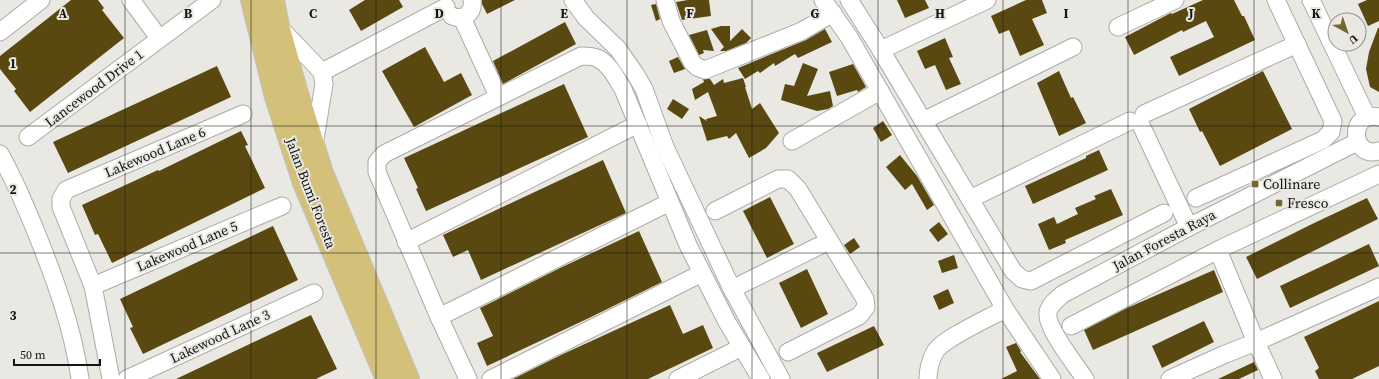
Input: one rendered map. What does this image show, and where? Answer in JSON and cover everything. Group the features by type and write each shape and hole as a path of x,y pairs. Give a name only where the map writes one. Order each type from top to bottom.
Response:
{"main road":[{"name":"Jalan Bumi Foresta","path":"252,0 276,97 304,183 388,366 408,379"},
{"name":"Jalan Bumi Foresta","path":"273,0 278,26 313,146 388,366"}],"street":[{"path":"0,32 41,0"},
{"path":"131,0 160,38"},
{"name":"Lancewood Drive 1","path":"28,137 212,0"},
{"path":"322,72 446,3 448,12 452,16 456,18 467,16 473,6 472,0"},
{"path":"573,0 586,18 618,49 644,89 665,147 732,289 781,379"},
{"path":"665,0 671,20 692,62 697,68 705,70 802,31 828,7 850,37 1005,309 1052,379"},
{"path":"849,0 881,50 1013,271 1022,279 1031,281 1164,213"},
{"path":"881,50 987,0"},
{"path":"1118,27 1175,0"},
{"path":"1196,198 1323,140 1331,132 1333,121 1276,0"},
{"path":"1311,0 1373,117 1361,121 1357,127 1357,142 1368,151 1375,152 1379,150"},
{"path":"462,18 498,96"},
{"path":"278,26 322,72 324,84 313,146"},
{"path":"970,199 1297,44"},
{"path":"923,121 1073,46"},
{"path":"468,379 439,317 376,172 377,162 384,154 581,56 596,57 606,63 623,89 688,245 727,322 761,379"},
{"path":"792,141 880,91"},
{"name":"Lakewood Lane 6","path":"93,286 61,207 61,199 66,190 243,114"},
{"path":"1139,120 1189,227"},
{"path":"406,242 638,124"},
{"name":"Jalan Foresta Raya","path":"1085,379 1050,326 1048,311 1051,304 1063,294 1189,227 1357,142"},
{"path":"0,154 15,180 51,269 67,321 80,379"},
{"path":"1071,326 1218,250 1379,174"},
{"path":"715,211 778,179 788,179 798,189 865,299 866,308 859,316 788,352"},
{"path":"439,317 670,202"},
{"name":"Lakewood Lane 5","path":"93,286 282,206"},
{"path":"732,289 829,240"},
{"path":"1218,250 1273,379"},
{"path":"491,379 702,273"},
{"path":"93,286 111,379"},
{"path":"1170,379 1379,287"},
{"name":"Lakewood Lane 3","path":"126,379 314,293"},
{"path":"928,379 929,365 935,351 947,341 1005,309"},
{"path":"678,379 742,347"}],"building":[{"path":"71,0 98,0 104,8 102,10 124,38 30,112 14,91 16,89 0,69 0,56"},
{"path":"365,0 399,0 403,7 361,31 349,10"},
{"path":"482,0 515,0 487,14 482,4"},
{"path":"688,0 709,0 711,16 682,20 676,2"},
{"path":"897,0 925,0 929,8 905,18"},
{"path":"1026,0 1042,0 1047,13 1032,19 1044,45 1020,56 1009,30 999,34 991,16"},
{"path":"1203,0 1234,0 1242,16 1244,16 1255,40 1179,76 1170,57 1214,37 1206,21 1183,32 1182,30 1134,55 1125,37 1171,13 1172,14"},
{"path":"1367,0 1379,0 1379,21 1368,26 1367,12 1362,12 1358,4"},
{"path":"656,4 660,19 656,21 651,5"},
{"path":"565,22 576,44 503,84 493,61"},
{"path":"721,26 730,26 730,41 742,29 751,38 746,43 726,51 720,51 724,47 711,29"},
{"path":"1378,28 1379,92 1370,87 1366,69 1369,52"},
{"path":"825,29 832,42 798,58 795,54 775,66 774,63 760,73 758,71 745,79 738,68 806,40"},
{"path":"707,30 714,51 703,50 704,53 699,55 689,35"},
{"path":"945,38 953,57 949,58 961,84 946,90 935,65 925,69 917,51"},
{"path":"425,47 444,82 461,73 472,95 414,127 382,71"},
{"path":"678,57 685,69 674,73 669,61"},
{"path":"803,63 818,69 807,96 830,91 833,106 828,109 817,111 781,100 785,84 794,86"},
{"path":"853,64 866,87 858,92 857,90 837,96 829,72"},
{"path":"217,66 231,97 68,173 53,142"},
{"path":"1059,71 1071,98 1073,97 1086,123 1059,136 1037,83"},
{"path":"1263,71 1292,129 1220,166 1202,131 1200,132 1189,109"},
{"path":"743,78 752,109 760,103 779,133 766,148 749,158 736,133 729,139 727,136 707,141 699,116 707,121 706,119 717,116 708,92 695,100 692,89 704,82 703,79 710,79 714,85 723,79 724,83"},
{"path":"564,84 588,137 426,211 416,189 418,188 404,158"},
{"path":"673,99 689,109 682,119 667,109"},
{"path":"883,121 892,135 881,142 873,128"},
{"path":"241,131 248,145 245,146 265,188 112,263 98,234 95,235 82,205 158,170 159,171"},
{"path":"1099,150 1108,170 1033,204 1025,186 1086,158 1086,156"},
{"path":"900,155 917,176 934,205 927,210 912,184 905,190 886,167"},
{"path":"603,160 626,213 481,280 468,250 453,257 443,235"},
{"path":"1111,189 1123,215 1065,240 1066,243 1049,250 1038,224 1054,217 1057,224 1078,214 1075,208 1096,199 1094,196"},
{"path":"770,197 794,244 767,258 743,211"},
{"path":"1367,198 1378,219 1257,279 1246,257"},
{"path":"939,222 948,234 938,242 929,230"},
{"path":"273,226 298,280 143,354 130,328 133,327 120,299"},
{"path":"639,231 662,282 487,366 477,343 493,336 480,308"},
{"path":"854,238 860,247 850,254 844,245"},
{"path":"1369,244 1379,266 1290,308 1280,286"},
{"path":"954,255 958,268 942,273 938,261"},
{"path":"807,269 828,314 801,328 779,283"},
{"path":"1214,270 1223,292 1093,350 1084,330 1127,308"},
{"path":"948,289 954,303 939,310 933,296"},
{"path":"1379,301 1379,366 1352,379 1319,379 1315,371 1319,368 1304,337"},
{"path":"670,305 683,334 703,325 713,348 648,379 513,379 563,354"},
{"path":"311,315 337,369 316,379 176,379"},
{"path":"1204,321 1214,342 1162,368 1152,346"},
{"path":"874,326 884,345 827,372 817,353"},
{"path":"1016,343 1021,351 1020,352 1040,379 1001,379 1017,371 1006,347"},
{"path":"1254,362 1258,370 1239,379 1218,379"}],"place":[{"name":"Collinare","path":"1255,184"},
{"name":"Fresco","path":"1279,203"}]}
